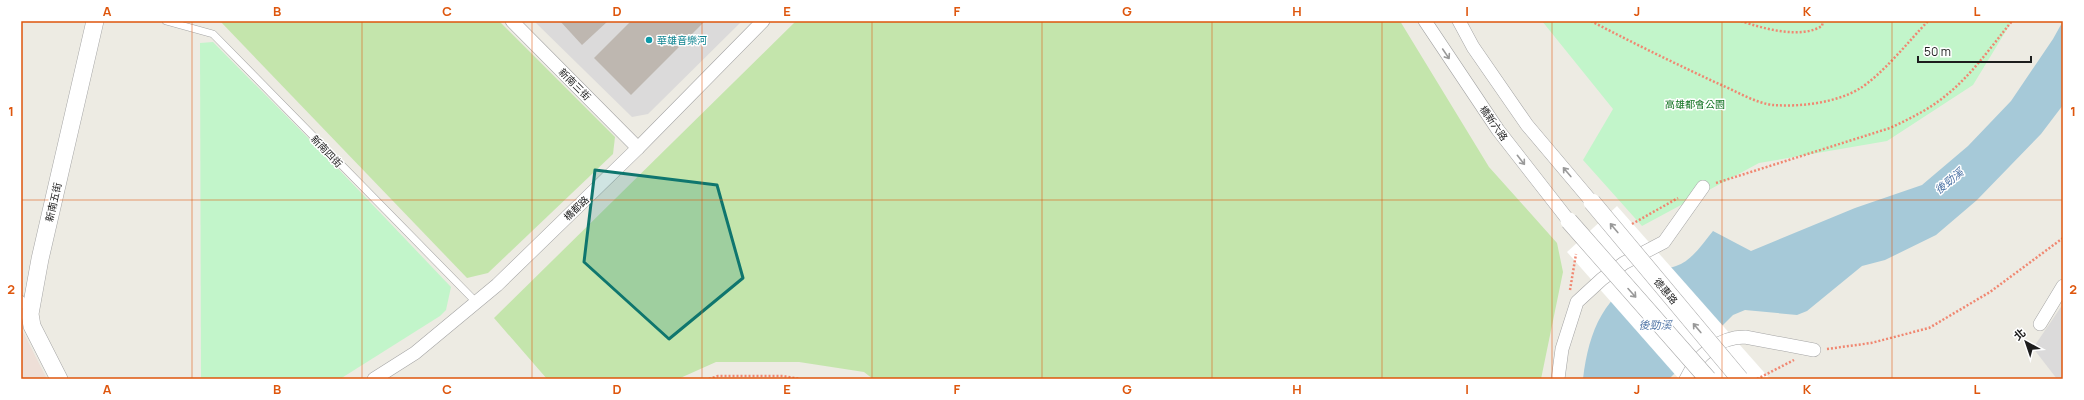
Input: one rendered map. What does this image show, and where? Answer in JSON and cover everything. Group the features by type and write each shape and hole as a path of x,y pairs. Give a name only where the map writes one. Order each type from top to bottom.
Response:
{"street":[{"name":"新南五街","path":"59,379 32,326 30,314 40,258 95,21"},
{"name":"新南三街","path":"512,21 638,148"},
{"name":"橋都路","path":"374,379 415,353 497,285 638,148 763,21"},
{"name":"橋新六路","path":"1425,21 1498,130 1569,221"},
{"path":"1459,21 1473,47 1527,125 1592,202"},
{"path":"1558,379 1562,349 1577,302 1602,279 1624,263 1664,242 1703,187"},
{"name":"德惠路","path":"1592,202 1740,379"},
{"path":"1569,221 1708,379"},
{"path":"2040,324 2063,286"},
{"path":"1686,379 1691,368 1709,349 1719,342 1734,337 1814,350"}],"lane":[{"name":"新南四街","path":"166,21 213,34 476,302"},
{"path":"21,299 30,314"}],"path":[{"path":"1591,21 1667,60 1751,98 1778,105 1814,103 1842,96 1859,89 1873,78 1928,21"},
{"path":"1741,21 1755,26 1795,32 1814,31 1822,26 1823,21"},
{"path":"1630,225 1689,192 1890,128 1904,122 1945,96 1977,64 2012,21"},
{"path":"1757,378 1814,350 1871,343 1929,328 1990,292 2063,238"},
{"path":"709,379 725,376 783,376 800,379"}],"highlighted area":[{"path":"595,170 717,185 743,278 669,339 584,262"}],"shaded area":[{"name":"華雄音樂河","path":"534,21 742,21 648,114 632,117"},
{"path":"2063,304 2063,379 2057,379 2033,348"},
{"path":"21,328 47,379 21,379"}],"green space":[{"path":"220,21 499,21 615,137 613,154 488,273 467,278"},
{"path":"796,21 1400,21 1489,167 1557,243 1563,272 1541,379 873,379 864,372 799,362 716,362 678,379 547,379 494,318"},
{"name":"高雄都會公園","path":"1542,21 2012,21 1973,85 1887,141 1759,163 1642,226 1583,160 1613,109"},
{"path":"213,42 327,157 451,287 446,310 440,316 340,379 201,379 200,43"}],"water":[{"name":"後勁溪","path":"2063,21 2063,105 2041,134 1977,200 1936,235 1885,260 1862,266 1807,311 1797,315 1745,310 1733,315 1669,379 1583,379 1586,361 1595,329 1611,302 1622,290 1652,271 1682,264 1697,251 1713,231 1751,251 1855,208 1922,185 1968,146 2011,101 2053,39"}],"pier":[{"path":"1617,206 1770,379 1679,379 1567,252"}],"building":[{"path":"560,21 608,21 582,45"},
{"name":"華雄音樂河","path":"631,21 705,21 631,95 594,58"}],"place":[{"name":"華雄音樂河","path":"649,40"}]}
